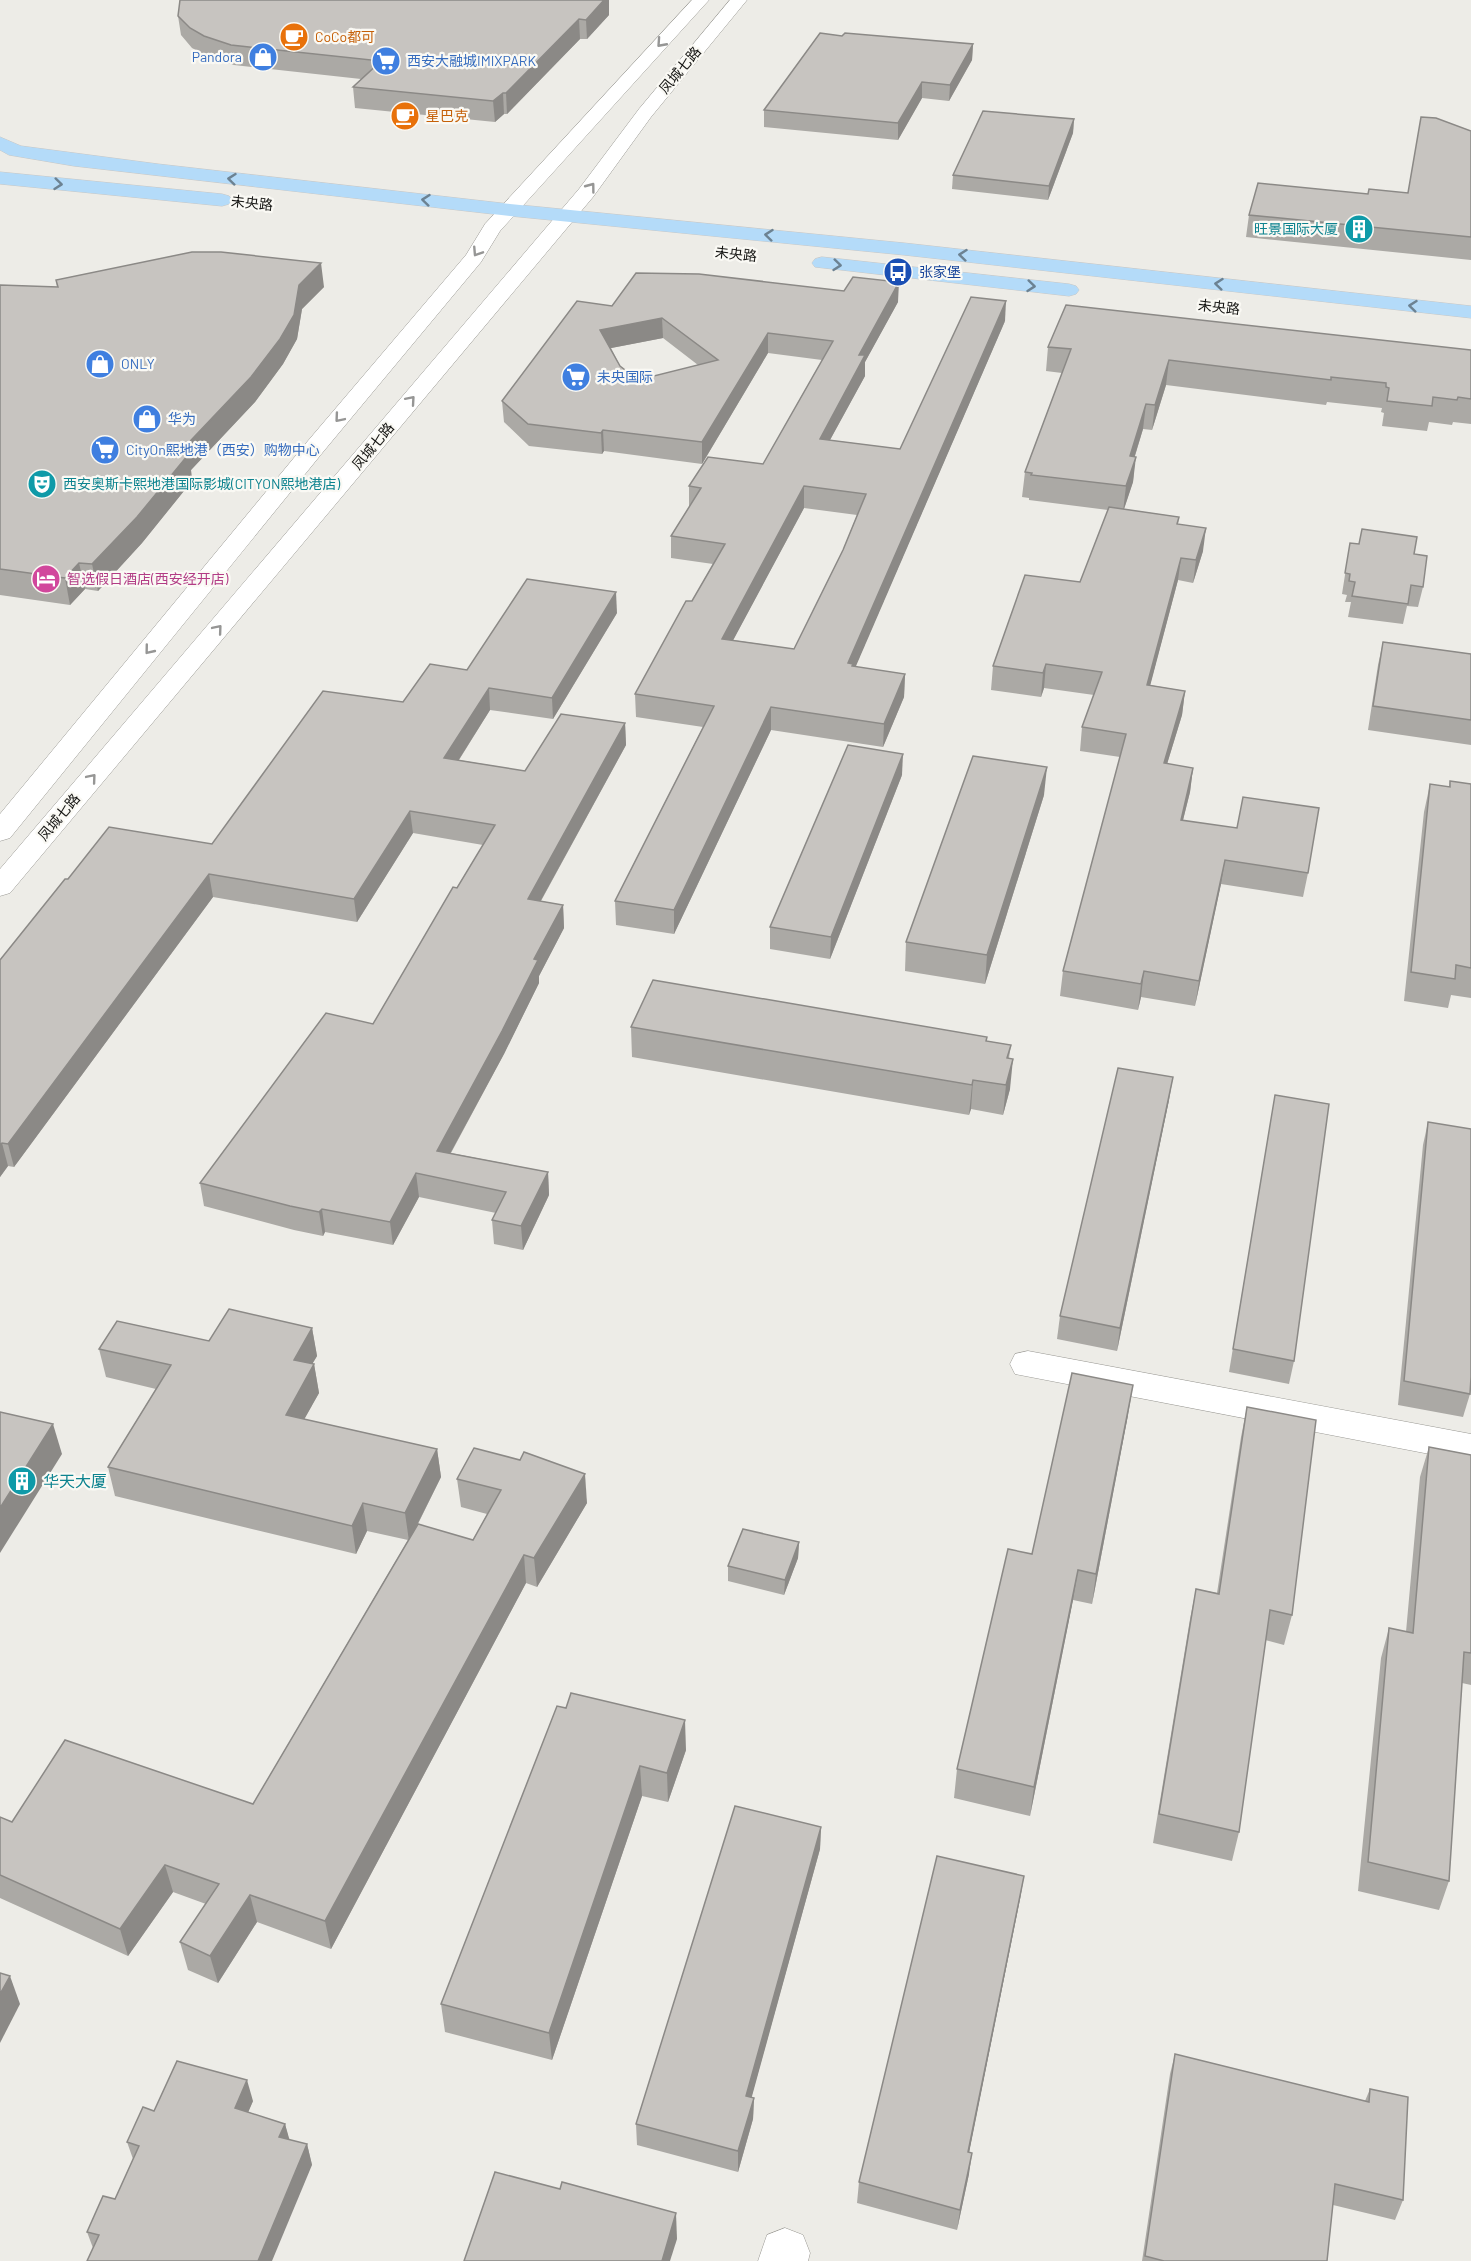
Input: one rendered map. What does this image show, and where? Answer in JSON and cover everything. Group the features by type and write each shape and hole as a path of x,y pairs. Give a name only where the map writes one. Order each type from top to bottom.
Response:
{"main road":[{"name":"未央路","path":"8,146 74,160 518,224 551,235 574,237"},
{"name":"未央路","path":"0,178 245,202"},
{"name":"未央路","path":"518,224 567,215 904,249 1471,312"},
{"path":"805,261 1085,292"}],"street":[{"name":"凤城七路","path":"0,832 315,447 474,258 482,227 518,224 701,0"},
{"name":"凤城七路","path":"0,887 586,193 645,113 739,0"},
{"path":"1028,1364 1471,1448"}],"building":[{"name":"西安大融城IMIXPARK","path":"180,0 604,0 586,20 579,19 506,93 493,101 353,87 381,61 231,45 204,36 190,28 178,16"},
{"path":"820,33 973,44 950,85 922,82 898,123 764,110"},
{"path":"983,111 1074,119 1049,186 953,175"},
{"path":"1421,117 1436,118 1471,131 1471,237 1249,215 1258,183 1368,194 1369,189 1408,193"},
{"name":"CityOn熙地港（西安）购物中心","path":"192,252 221,252 321,263 299,285 294,315 280,339 251,377 178,454 188,455 137,517 92,564 79,563 65,578 0,569 0,285 58,287 56,280"},
{"path":"636,273 699,274 844,291 853,277 899,282 859,355 865,355 820,439 900,449 971,297 1006,301 848,663 853,664 852,666 905,674 884,724 771,707 674,910 615,901 714,706 635,694 686,601 692,601 725,544 671,536 701,488 689,486 708,457 763,464 833,341 768,333 702,442 528,424 502,401 577,301 612,306","holes":["662,318 718,360 638,380 620,366 600,330","804,486 866,494 843,550 794,649 722,639"]},
{"path":"1066,305 1471,350 1471,399 1433,397 1432,406 1387,401 1389,388 1386,387 1386,383 1331,377 1331,380 1169,360 1155,405 1146,404 1130,456 1136,457 1126,486 1031,475 1032,473 1025,472 1071,349 1048,347"},
{"path":"1109,507 1179,517 1177,524 1206,528 1196,560 1181,558 1147,685 1185,691 1164,763 1193,768 1181,820 1237,828 1243,797 1319,808 1308,873 1225,860 1199,981 1144,971 1141,984 1063,971 1126,734 1082,727 1102,672 1046,664 1043,673 993,666 1025,575 1080,582"},
{"path":"1362,529 1417,537 1414,554 1427,556 1423,587 1411,585 1408,604 1352,596 1355,582 1349,581 1350,574 1345,573 1350,543 1359,544"},
{"path":"527,579 616,592 552,698 489,688 444,758 525,771 561,714 625,723 528,899 563,905 534,959 538,960 502,1031 437,1151 548,1172 521,1226 492,1220 506,1192 416,1173 390,1222 322,1209 319,1212 200,1183 326,1013 373,1024 453,887 457,888 495,825 410,811 354,899 209,874 8,1144 0,1145 0,960 109,827 212,844 323,691 403,702 430,664 467,670"},
{"path":"1383,642 1471,654 1471,720 1373,706"},
{"path":"848,745 903,754 831,937 770,927"},
{"path":"973,756 1047,767 987,955 906,942"},
{"path":"1450,781 1471,784 1471,968 1456,965 1455,979 1411,972 1430,784 1450,787"},
{"path":"653,980 987,1037 986,1041 1011,1045 1007,1058 1013,1059 1006,1085 973,1080 972,1085 631,1027"},
{"path":"1118,1068 1173,1077 1120,1328 1060,1316"},
{"path":"1275,1095 1329,1104 1294,1361 1233,1349"},
{"path":"1428,1122 1471,1129 1470,1394 1404,1381"},
{"path":"229,1309 312,1328 294,1360 314,1364 286,1415 437,1449 405,1513 363,1503 352,1526 108,1467 171,1365 99,1349 117,1321 209,1341"},
{"path":"1072,1373 1133,1385 1096,1574 1078,1570 1034,1787 957,1769 1008,1549 1032,1554"},
{"path":"1247,1407 1316,1420 1292,1615 1270,1610 1239,1832 1159,1814 1196,1589 1219,1594"},
{"path":"0,1412 53,1424 0,1508"},
{"path":"1429,1447 1471,1455 1471,1653 1464,1652 1449,1881 1368,1862 1389,1628 1413,1633"},
{"path":"474,1448 520,1460 524,1452 585,1474 534,1558 524,1555 325,1921 250,1895 210,1956 180,1942 219,1884 165,1865 120,1929 0,1875 0,1817 12,1822 65,1740 253,1804 418,1524 473,1540 501,1490 457,1479"},
{"path":"743,1529 799,1542 785,1580 728,1566"},
{"path":"571,1693 685,1720 667,1773 640,1766 549,2033 441,2004 557,1706 566,1708"},
{"path":"735,1806 821,1827 746,2096 754,2098 738,2151 636,2124"},
{"path":"937,1856 1024,1876 968,2152 972,2153 960,2210 859,2182"},
{"path":"0,1973 10,1976 0,1994"},
{"path":"1175,2054 1369,2102 1370,2089 1408,2097 1403,2200 1335,2184 1327,2261 1164,2261 1145,2256"},
{"path":"177,2061 247,2080 235,2108 285,2124 279,2137 307,2144 258,2261 87,2261 99,2235 87,2232 103,2196 115,2199 139,2146 127,2142 143,2107 154,2111"},
{"path":"495,2172 560,2189 562,2182 676,2213 662,2261 464,2261"}],"place":[{"name":"CoCo都可","path":"294,37"},
{"name":"Pandora","path":"263,57"},
{"name":"西安大融城IMIXPARK","path":"386,61"},
{"name":"星巴克","path":"405,116"},
{"name":"旺景国际大厦","path":"1359,229"},
{"name":"张家堡","path":"898,272"},
{"name":"ONLY","path":"100,364"},
{"name":"未央国际","path":"576,377"},
{"name":"华为","path":"147,419"},
{"name":"CityOn熙地港（西安）购物中心","path":"105,450"},
{"name":"西安奥斯卡熙地港国际影城(CITYON熙地港店)","path":"42,484"},
{"name":"智选假日酒店(西安经开店)","path":"46,579"},
{"name":"华天大厦","path":"22,1481"}]}
